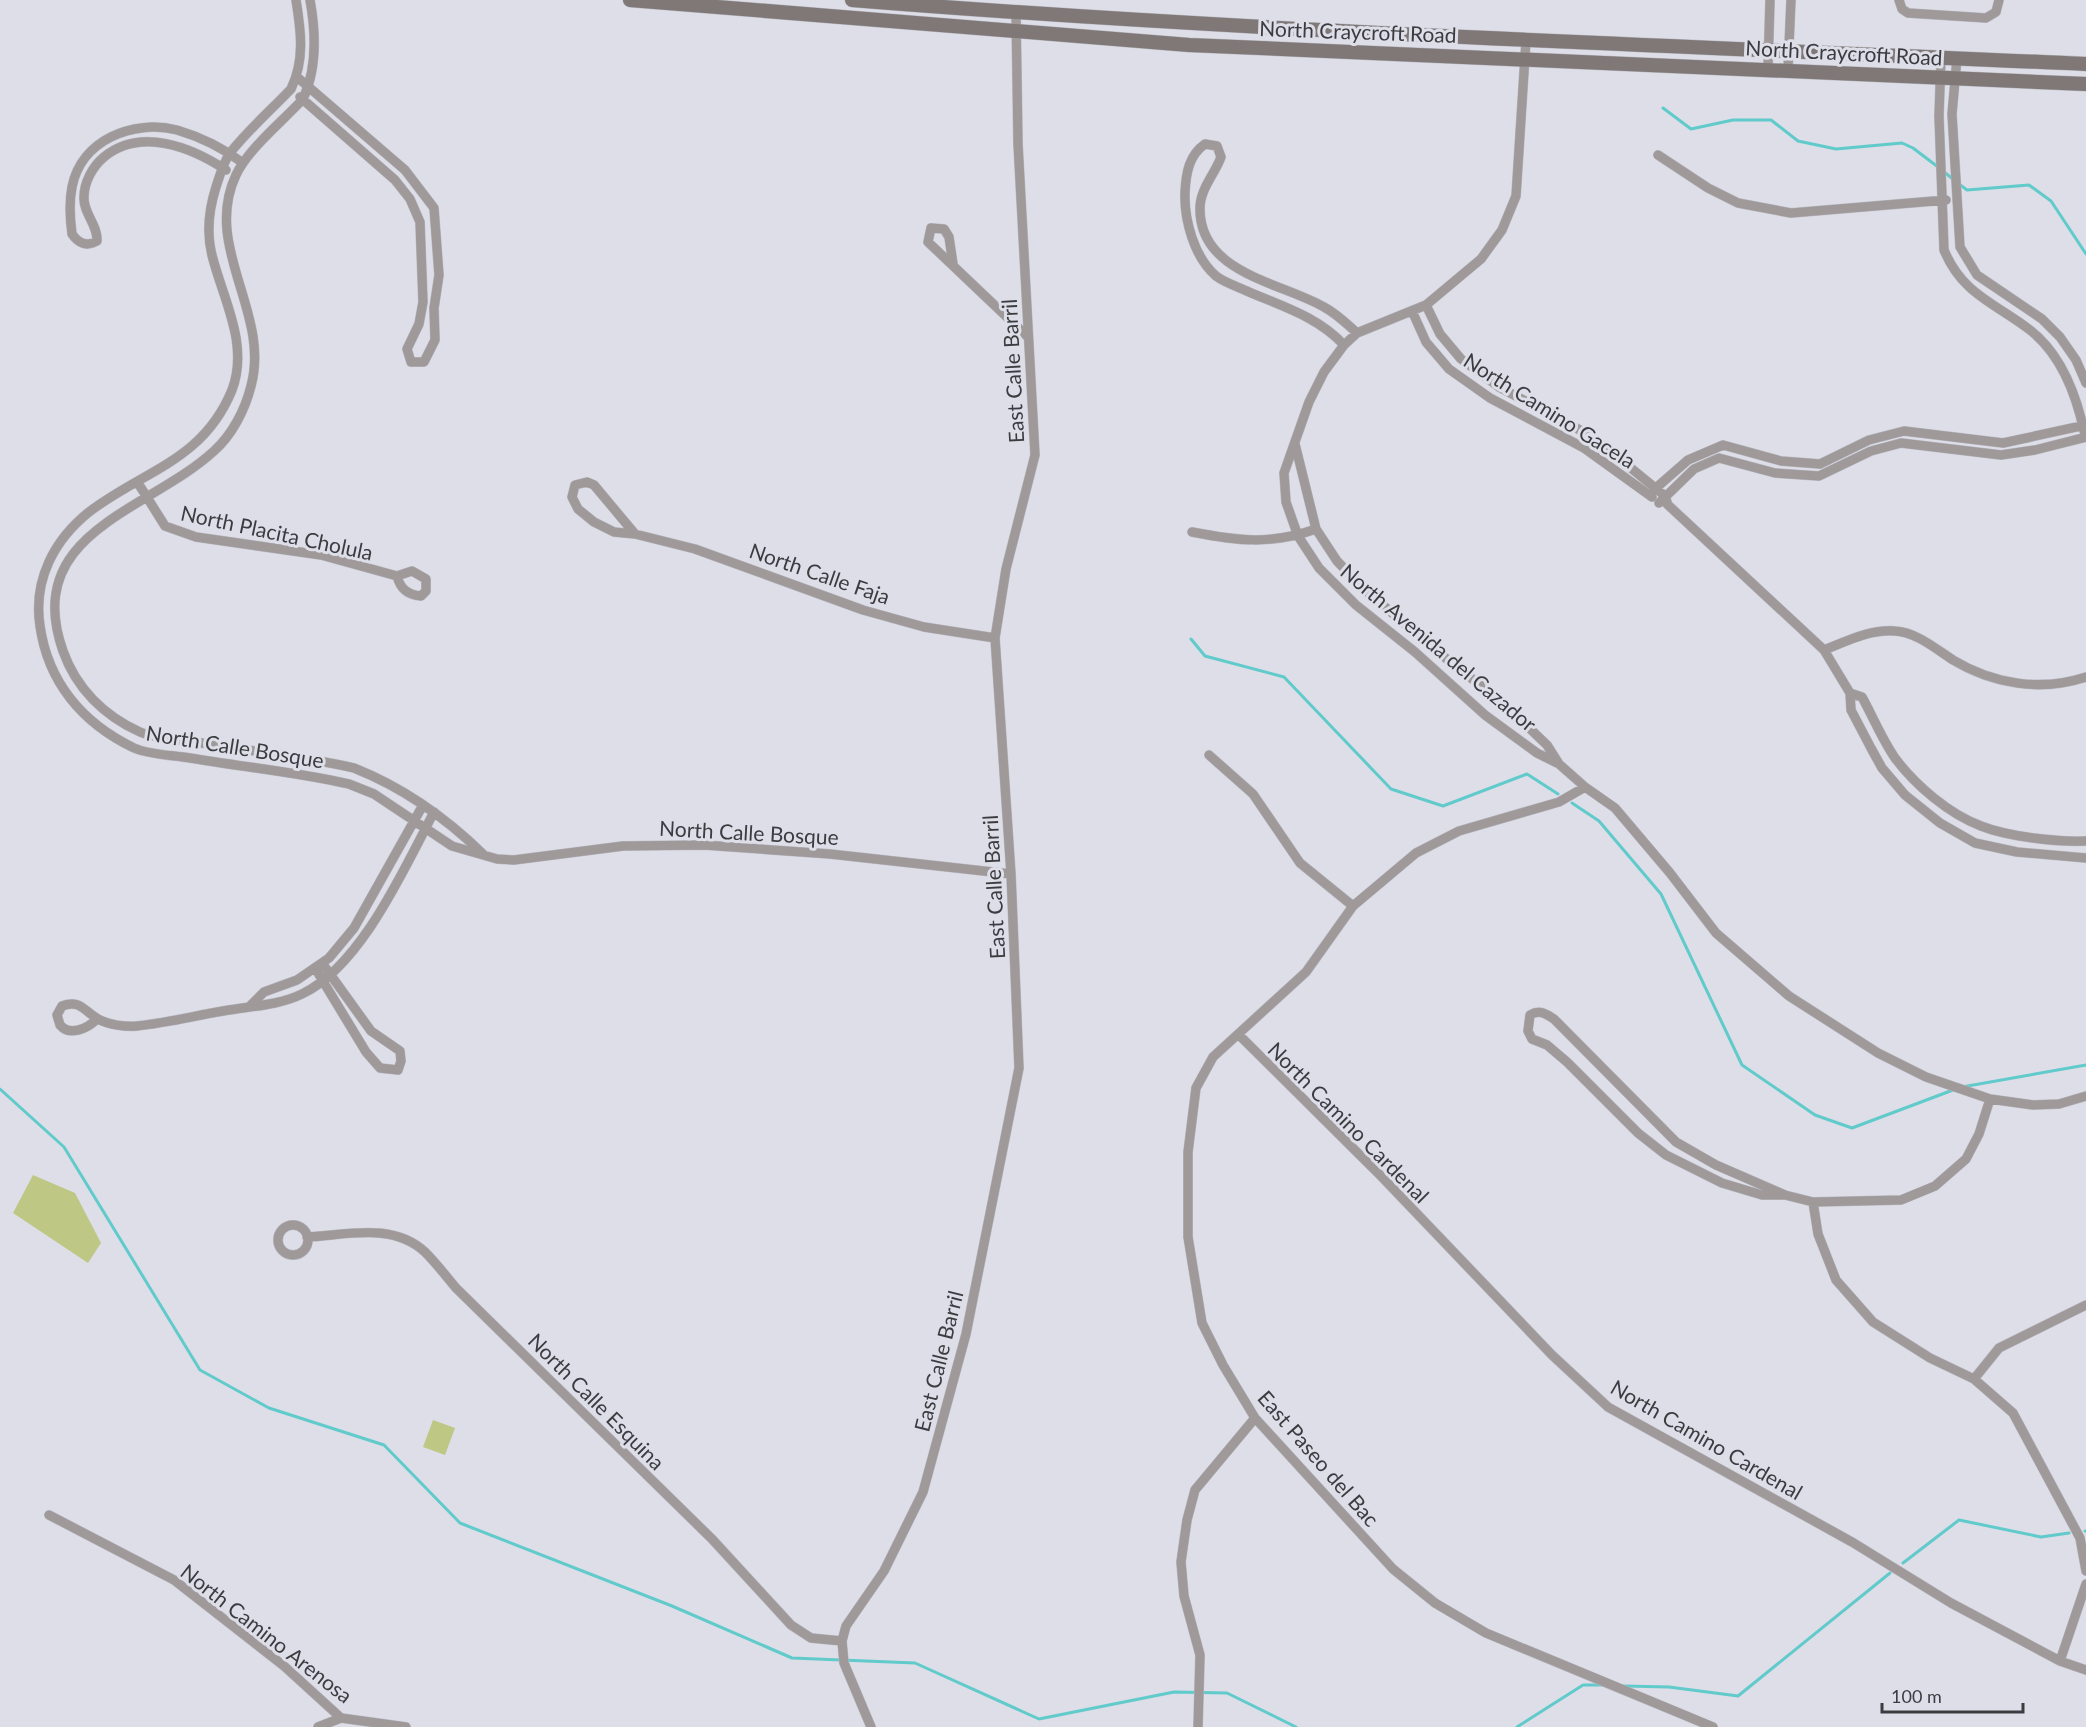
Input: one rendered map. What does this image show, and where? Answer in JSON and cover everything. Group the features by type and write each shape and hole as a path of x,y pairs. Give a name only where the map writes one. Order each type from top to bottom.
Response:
{"main road":[{"name":"North Craycroft Road","path":"630,0 1189,45 1768,68 2086,84"},
{"name":"North Craycroft Road","path":"852,0 1017,13 1526,41 2086,64"}],"street":[{"path":"138,483 203,438 223,411 231,391 238,360 233,320 212,250 208,224 222,168 230,153 291,89 297,77 303,39 296,0"},
{"path":"148,498 215,451 238,420 247,397 255,360 250,316 228,247 226,225 235,177 243,163 303,99 308,88 315,46 310,0"},
{"path":"1768,68 1770,0"},
{"path":"1788,69 1791,0"},
{"path":"1899,0 1902,9 1908,13 1986,18 1996,12 1999,0"},
{"name":"East Calle Barril","path":"842,1641 846,1626 884,1571 923,1492 966,1334 1018,1068 1011,874 994,638 1006,568 1035,455 1028,337 1017,13"},
{"name":"North Avenida del Cazador","path":"1526,41 1516,196 1502,230 1481,259 1426,305 1357,333 1344,345 1324,372 1309,402 1284,472 1286,502 1298,536 1320,568 1356,605 1415,652 1485,715 1537,753 1559,764 1585,787 1615,808 1716,933 1789,996 1878,1053 1926,1077 1990,1099 2033,1105 2058,1104 2086,1096"},
{"path":"1941,57 1948,78 1960,247 1965,259 1977,275 2042,319 2054,331 2076,360 2086,383"},
{"path":"1664,501 1694,469 1719,458 1775,473 1819,476 1871,451 1901,443 2001,455 2035,450 2086,437 2084,425 2062,368 2047,347 2032,331 1966,287 1951,267 1944,250 1942,201 1948,78 1957,58"},
{"path":"291,89 395,180 410,199 420,222 423,242 423,302 419,324 409,342 408,356 411,362 416,364 424,362 435,340 434,308 439,275 434,208 405,170 297,77"},
{"path":"235,177 222,168 171,144 144,142 113,150 96,165 85,189 84,204 96,229 97,241 84,244 76,240 72,234 72,187 80,166 91,148 106,138 125,130 152,127 174,130 197,137 230,153 243,163"},
{"path":"1344,345 1329,329 1305,315 1216,276 1201,257 1193,239 1185,207 1190,161 1196,150 1205,144 1216,146 1221,157 1206,185 1200,206 1202,228 1221,259 1243,272 1325,308 1357,333"},
{"path":"1658,155 1708,188 1738,203 1791,213 1957,199"},
{"path":"212,250 228,247"},
{"path":"953,264 1028,337"},
{"name":"North Camino Gacela","path":"1426,305 1440,334 1461,359 1499,387 1593,437 1824,650 1850,693 1851,710 1882,768 1905,795 1940,823 1975,843 2017,852 2086,858"},
{"name":"North Camino Gacela","path":"1412,311 1426,342 1449,369 1490,398 1584,448 1652,491"},
{"path":"231,391 247,397"},
{"path":"1525,417 1536,406"},
{"path":"1652,491 1688,460 1723,445 1781,461 1820,464 1869,440 1904,431 2003,443 2084,425"},
{"name":"North Avenida del Cazador","path":"1295,444 1317,529 1337,561 1366,591 1455,666 1499,699 1547,745 1559,764"},
{"name":"North Calle Faja","path":"635,534 594,485 586,482 575,484 572,497 578,509 614,532 635,534 695,549 863,610 924,627 994,638"},
{"name":"North Placita Cholula","path":"138,483 165,526 196,537 321,555 397,576"},
{"name":"North Calle Bosque","path":"138,483 90,512 57,544 41,582 39,622 42,644 51,670 81,713 136,749 349,784 374,794 452,846 514,860 623,846 704,845 830,854 1011,874"},
{"name":"North Calle Bosque","path":"148,498 100,526 71,554 58,586 55,611 59,640 78,683 93,701 115,718 142,733 354,768 382,779 434,812 485,855"},
{"path":"1192,532 1276,541 1317,529"},
{"path":"1824,650 1872,632 1897,631 1992,678 2020,684 2053,685 2086,677"},
{"name":"North Camino Gacela","path":"1850,693 1863,697 1895,757 1916,782 1949,808 1981,826 2020,835 2086,841"},
{"path":"1209,754 1253,794 1300,863 1353,906"},
{"name":"East Paseo del Bac","path":"1585,787 1559,802 1459,831 1416,853 1353,906 1306,972 1213,1058 1196,1088 1188,1152 1188,1237 1202,1323 1223,1365 1255,1418 1393,1569 1436,1603 1486,1633 1713,1727"},
{"path":"249,1007 264,992 297,980 318,965 354,928 423,805"},
{"path":"97,1019 113,1025 136,1026 270,1005 303,993 326,978 365,938 434,812"},
{"path":"318,965 366,1052 380,1068 398,1070 401,1061 400,1051 371,1031 326,978"},
{"path":"1785,1195 1762,1195 1731,1186 1666,1155 1638,1133 1567,1062 1547,1046 1532,1039 1528,1031 1530,1015 1535,1012 1544,1012 1554,1019 1676,1142 1716,1165 1785,1195 1814,1202 1901,1200 1935,1186 1966,1159 1979,1134 1990,1099"},
{"name":"North Camino Cardenal","path":"1239,1035 1381,1176 1552,1355 1608,1407 1852,1542 1951,1604 2060,1661 2086,1670"},
{"path":"1814,1202 1818,1234 1836,1280 1872,1322 1930,1358 1974,1379 2013,1413 2080,1539 2086,1571"},
{"name":"North Calle Esquina","path":"308,1237 371,1232 393,1234 423,1251 456,1288 712,1539 791,1625 811,1638 842,1641"},
{"path":"1974,1379 1999,1348 2086,1305"},
{"path":"1198,1727 1200,1655 1184,1596 1182,1562 1187,1520 1196,1490 1255,1418"},
{"name":"North Camino Arenosa","path":"49,1515 174,1580 284,1666 341,1718 406,1727"},
{"path":"2060,1661 2086,1584"},
{"path":"842,1641 844,1663 871,1727"},
{"path":"318,1727 341,1718"}],"green space":[{"path":"33,1175 75,1193 101,1243 88,1263 13,1213"},
{"path":"433,1420 455,1428 445,1455 423,1447"}],"waterway":[{"path":"1663,108 1691,129 1733,120 1771,120 1798,141 1836,149 1902,143 1913,148 1938,167"},
{"path":"1943,171 1954,180"},
{"path":"1959,184 1967,190 2029,185 2051,201 2086,254"},
{"path":"1191,639 1205,656 1284,677 1391,789 1443,806 1527,774 1558,794"},
{"path":"1572,803 1599,821 1661,894 1742,1065 1815,1115 1852,1128 1953,1090"},
{"path":"1962,1087 2086,1065"},
{"path":"0,1089 64,1147 200,1370 269,1408 384,1445 460,1523 672,1606 792,1658 915,1663 1039,1719 1174,1692 1227,1693 1296,1727"},
{"path":"1903,1563 1959,1520 2041,1537 2069,1533"},
{"path":"1624,1686 1669,1687 1738,1696 1890,1573"},
{"path":"1517,1727 1583,1685 1602,1685"}]}
